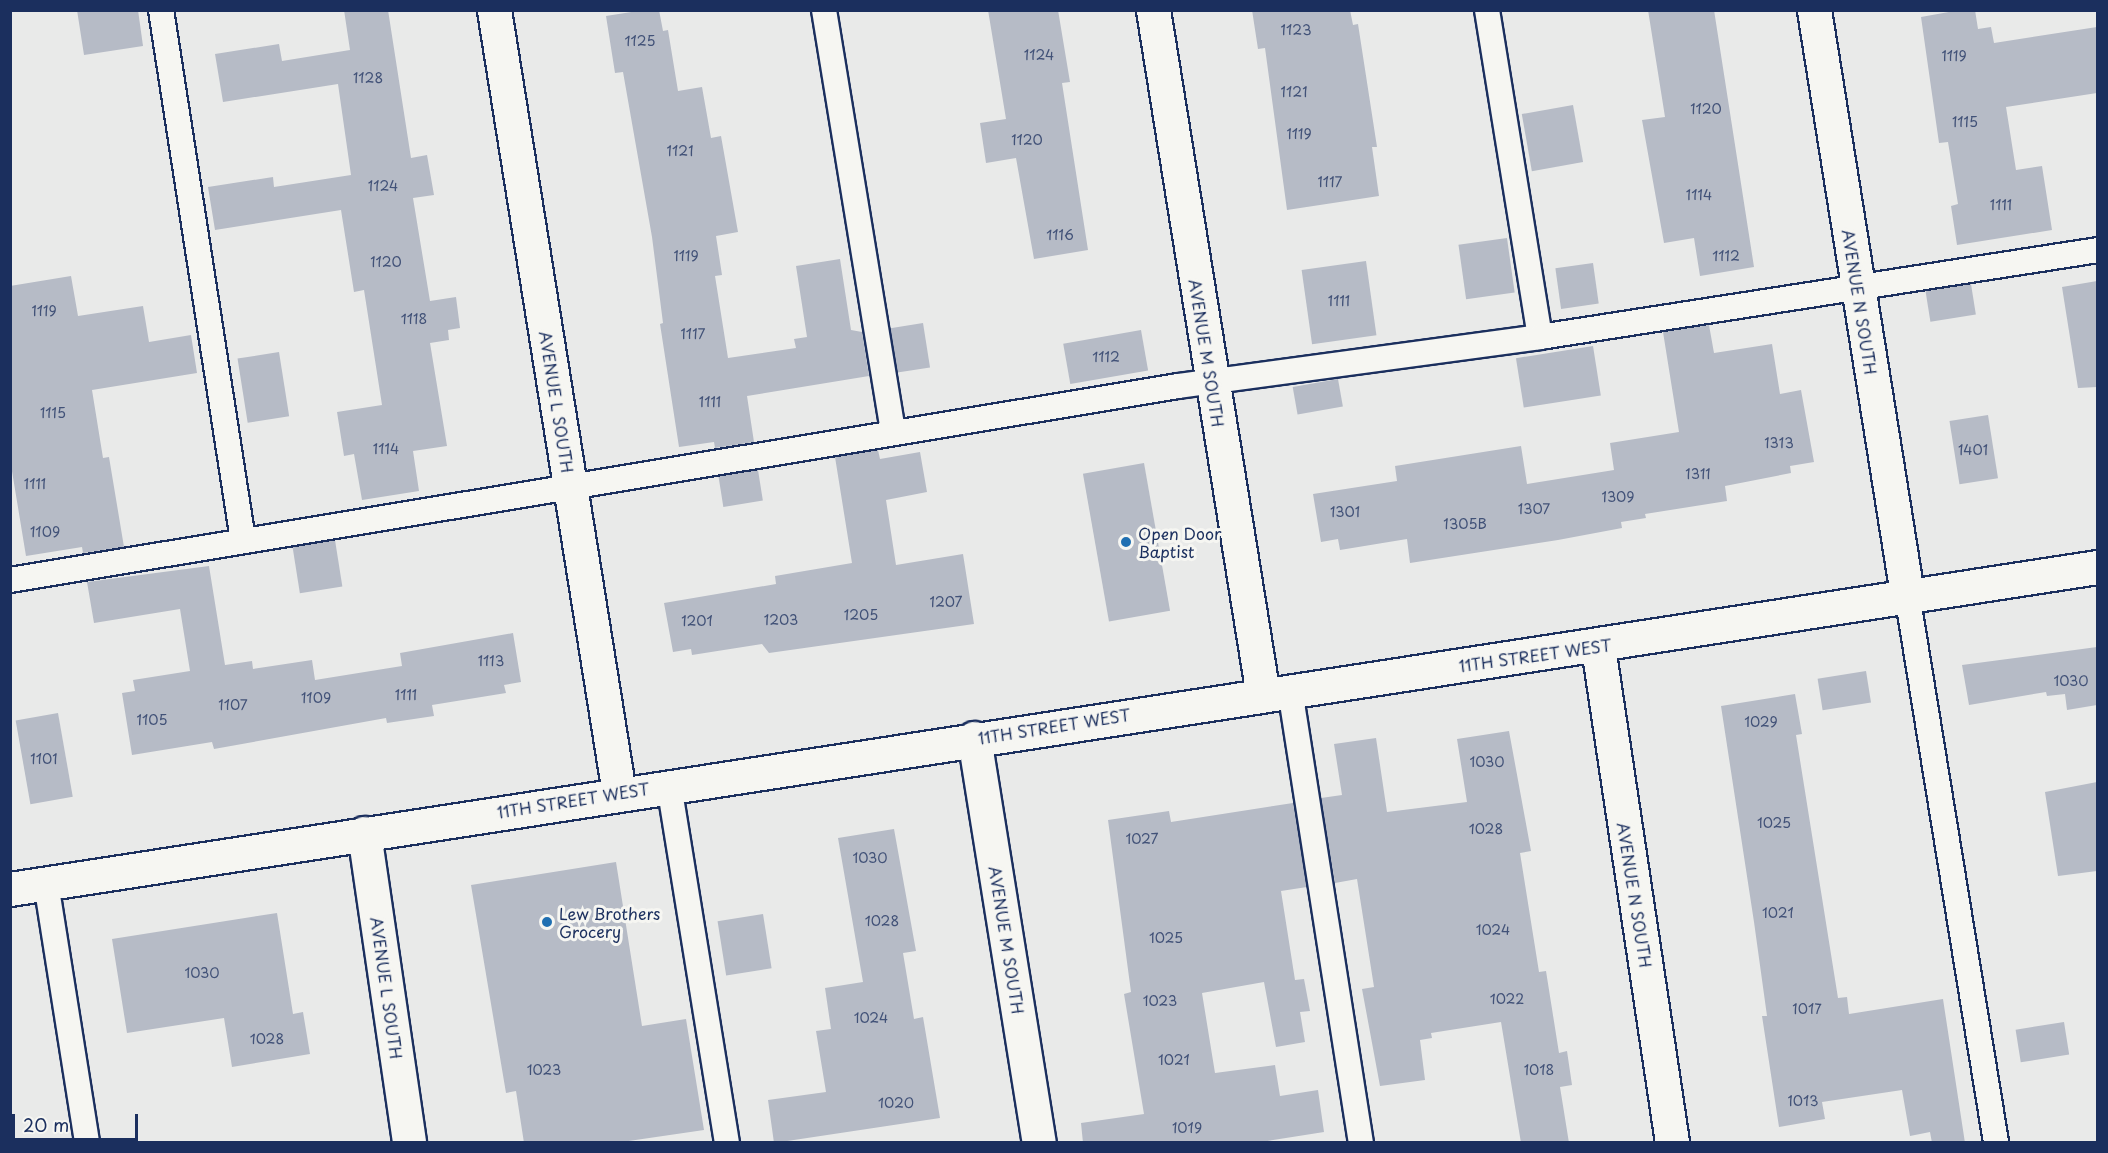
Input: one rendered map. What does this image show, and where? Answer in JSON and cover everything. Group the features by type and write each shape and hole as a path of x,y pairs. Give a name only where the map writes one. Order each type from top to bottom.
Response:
{"street":[{"name":"AVENUE L SOUTH","path":"494,10 619,793"},
{"name":"AVENUE M SOUTH","path":"1153,10 1211,381 1277,693"},
{"name":"AVENUE N SOUTH","path":"1814,10 1906,594"},
{"name":"11TH STREET WEST","path":"10,889 974,738 1598,647 1906,594 2097,567"},
{"name":"AVENUE N SOUTH","path":"1598,647 1672,1143"},
{"name":"AVENUE M SOUTH","path":"974,738 1039,1143"},
{"name":"AVENUE L SOUTH","path":"364,833 409,1143"}],"lane":[{"path":"161,10 243,540"},
{"path":"824,10 893,432"},
{"path":"1487,10 1540,337"},
{"path":"10,580 1211,381 1540,337 2097,250"},
{"path":"1906,594 1996,1143"},
{"path":"1277,693 1361,1143"},
{"path":"669,785 727,1143"},
{"path":"46,883 87,1143"}],"building":[{"path":"77,10 138,10 143,46 84,55"},
{"path":"344,10 388,10 411,158 427,155 434,195 413,198 430,301 456,297 460,328 448,330 449,340 430,343 447,446 413,451 419,491 362,500 354,454 344,456 337,412 382,405 364,290 354,292 341,210 215,230 208,187 273,177 274,187 351,175 338,84 223,102 215,54 279,44 282,61 350,50"},
{"path":"659,10 663,31 668,30 678,91 702,87 711,138 721,136 738,232 716,236 722,275 715,276 728,358 796,348 794,339 807,337 796,266 840,259 851,330 862,332 869,376 747,396 754,442 715,448 714,442 679,447 660,324 663,323 652,237 623,72 615,73 606,16"},
{"path":"988,10 1058,10 1070,82 1062,83 1088,250 1034,259 1016,158 986,163 980,123 1006,119"},
{"path":"1252,10 1350,10 1353,25 1358,24 1377,147 1372,147 1379,196 1287,210 1265,48 1258,49"},
{"path":"1648,10 1714,10 1754,267 1700,276 1694,238 1664,243 1642,120 1665,117"},
{"path":"1960,10 1975,10 1978,29 1991,27 1994,43 2097,27 2097,93 2006,107 2016,170 2042,166 2052,230 1957,245 1951,206 1958,204 1948,142 1939,143 1921,17"},
{"path":"1573,105 1583,162 1532,171 1522,114"},
{"path":"1507,238 1515,292 1466,299 1458,245"},
{"path":"1366,261 1376,335 1312,344 1302,270"},
{"path":"1593,263 1599,304 1561,309 1555,268"},
{"path":"71,276 78,316 143,306 149,342 191,335 197,373 92,390 103,458 109,457 124,547 83,553 82,547 26,556 10,459 10,286"},
{"path":"2097,281 2097,387 2078,388 2062,287"},
{"path":"1971,284 1976,315 1930,322 1926,291"},
{"path":"923,323 930,367 897,373 890,328"},
{"path":"1709,325 1714,353 1772,344 1780,394 1801,390 1814,462 1790,466 1791,473 1725,486 1727,501 1645,514 1646,518 1621,522 1622,528 1558,540 1410,563 1407,539 1340,550 1338,539 1321,542 1313,494 1397,481 1395,466 1521,446 1527,484 1614,470 1610,443 1679,432 1663,332"},
{"path":"1141,330 1148,370 1070,384 1063,344"},
{"path":"1593,346 1601,395 1524,408 1516,358"},
{"path":"279,352 289,416 248,423 238,359"},
{"path":"1338,379 1343,407 1298,415 1293,387"},
{"path":"1988,415 1998,478 1959,484 1949,421"},
{"path":"878,450 880,459 920,452 927,492 886,500 896,565 963,554 974,624 769,653 762,644 692,655 691,649 673,652 664,603 776,584 775,576 852,563 835,457"},
{"name":"Open Door Baptist","path":"1144,463 1170,611 1109,621 1083,474"},
{"path":"758,470 763,501 723,507 718,476"},
{"path":"335,540 342,586 300,593 293,547"},
{"path":"209,566 225,665 252,661 253,669 312,660 315,680 402,666 400,653 513,633 521,682 504,685 506,693 432,705 434,716 387,723 386,718 214,749 212,742 132,755 122,693 135,691 133,680 190,671 180,609 94,623 87,582"},
{"path":"2097,647 2097,705 2067,710 2065,694 2047,696 2046,692 1969,705 1962,665"},
{"path":"1866,671 1871,703 1823,710 1818,679"},
{"path":"1795,694 1802,734 1796,735 1838,998 1847,997 1849,1014 1943,999 1965,1143 1932,1143 1930,1132 1910,1136 1902,1090 1822,1102 1825,1119 1779,1127 1762,1016 1767,1016 1721,706"},
{"path":"58,713 73,797 30,804 16,720"},
{"path":"1509,731 1531,851 1520,853 1539,972 1546,971 1559,1053 1567,1051 1572,1085 1560,1087 1569,1143 1521,1143 1501,1022 1431,1033 1432,1038 1420,1040 1425,1080 1380,1086 1362,989 1374,987 1357,879 1335,883 1321,798 1342,795 1334,744 1376,738 1387,812 1467,802 1457,739"},
{"path":"2097,782 2097,871 2058,876 2045,792"},
{"path":"1293,803 1307,887 1281,891 1295,980 1304,979 1310,1011 1300,1012 1305,1042 1276,1047 1264,982 1202,993 1215,1073 1275,1065 1280,1096 1318,1090 1324,1132 1255,1143 1083,1143 1081,1123 1144,1114 1124,994 1131,992 1108,820 1169,811 1171,822"},
{"path":"894,829 916,951 903,953 914,1019 923,1017 940,1118 774,1143 768,1100 826,1092 816,1031 831,1029 825,988 863,982 838,838"},
{"path":"616,862 642,1026 686,1019 704,1130 615,1143 524,1143 516,1091 506,1093 471,885"},
{"path":"277,913 293,1014 303,1012 310,1054 232,1067 224,1018 127,1033 112,939"},
{"path":"763,914 772,968 726,976 718,921"},
{"path":"2064,1022 2069,1055 2021,1062 2016,1030"}],"place":[{"name":"Open Door Baptist","path":"1126,542"},
{"name":"Lew Brothers Grocery","path":"547,922"}]}
